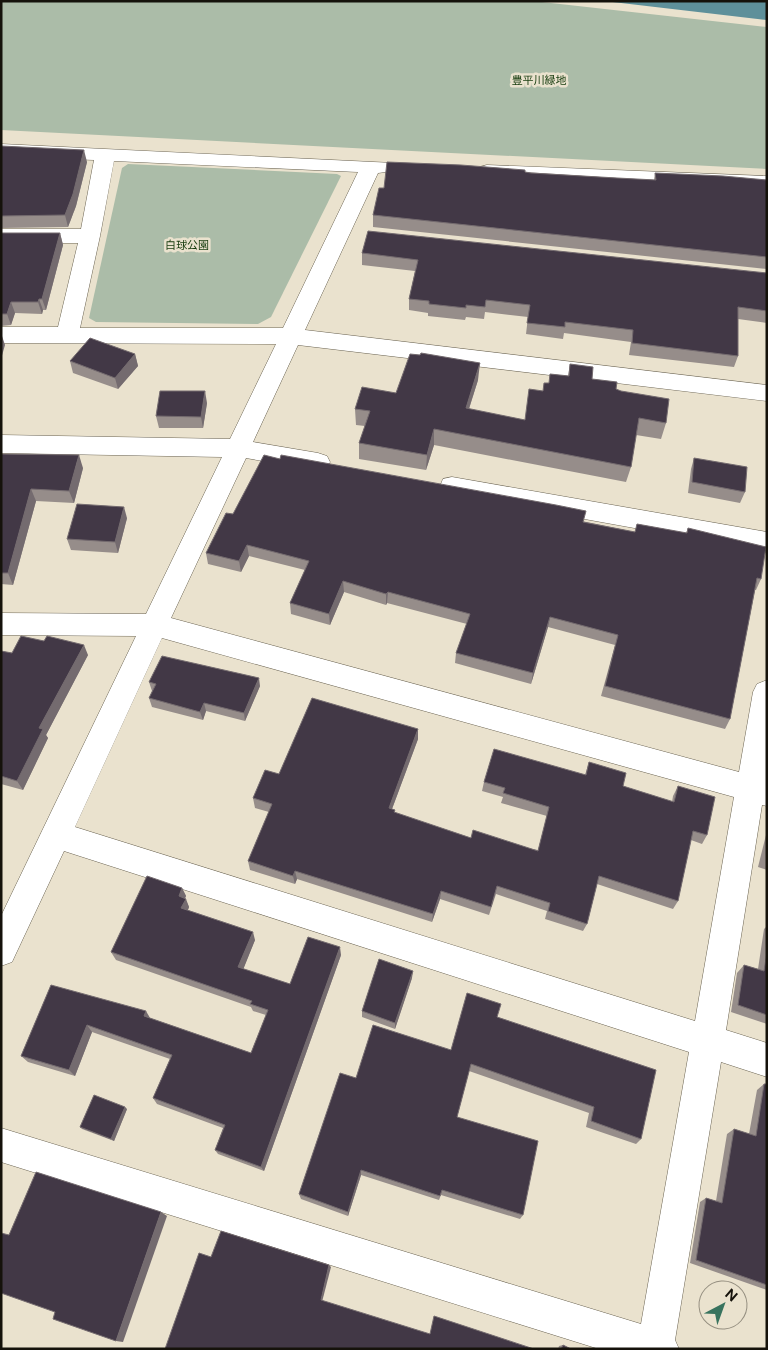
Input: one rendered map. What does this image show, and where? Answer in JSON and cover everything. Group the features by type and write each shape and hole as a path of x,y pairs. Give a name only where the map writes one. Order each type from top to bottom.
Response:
{"street":[{"path":"1,150 410,168"},
{"path":"67,336 90,236 104,155"},
{"path":"1,951 291,336 350,233 371,166"},
{"path":"470,170 767,182"},
{"path":"1,236 90,236"},
{"path":"1,335 291,336 767,393"},
{"path":"1,444 239,448 337,465"},
{"path":"434,483 767,542"},
{"path":"1,624 155,625 759,791"},
{"path":"1,1145 657,1348 707,1041 759,791 767,692"},
{"path":"57,835 767,1060"}],"green space":[{"name":"豊平川緑地","path":"1,1 533,1 767,27 767,169 1,130"},
{"name":"白球公園","path":"128,164 337,174 341,176 271,317 258,324 96,322 89,318 122,168"}],"water":[{"path":"604,1 767,1 767,20"}],"building":[{"path":"1,146 84,150 73,194 65,215 1,216"},
{"path":"387,162 461,165 525,170 525,172 531,173 656,180 655,173 767,180 767,257 373,215 379,188 384,188"},
{"path":"368,231 767,273 767,311 738,307 738,356 632,343 633,330 565,322 565,327 527,323 530,305 486,300 485,307 466,305 466,308 429,304 429,301 409,299 418,260 362,253"},
{"path":"1,233 60,233 42,299 39,299 38,302 11,302 7,314 1,314"},
{"path":"90,338 135,354 115,378 70,361"},
{"path":"421,353 480,363 466,408 525,420 529,389 543,391 544,383 549,383 550,374 569,376 570,364 593,367 592,379 617,382 616,389 621,391 669,399 666,423 639,418 631,467 434,429 427,455 359,443 370,411 355,409 362,387 396,393 410,354 420,355"},
{"path":"160,391 205,391 201,417 156,416"},
{"path":"1,454 79,455 69,491 31,489 8,573 1,573"},
{"path":"264,455 280,459 281,455 586,511 583,522 635,532 637,524 687,533 688,528 766,547 761,579 757,578 730,719 605,686 618,635 550,617 533,673 456,653 470,614 388,592 386,594 343,581 329,614 290,603 309,561 247,545 239,561 206,553 226,513 233,514"},
{"path":"694,458 747,467 745,492 692,482"},
{"path":"77,504 124,507 115,542 67,539"},
{"path":"21,636 44,641 47,636 84,645 39,728 43,729 17,781 1,776 1,651 12,653"},
{"path":"162,656 259,678 244,713 204,703 200,712 149,698 156,684 149,682"},
{"path":"312,698 418,729 389,808 395,810 394,812 471,838 473,830 538,851 549,807 503,793 505,788 484,782 494,749 586,775 589,762 626,773 623,786 674,802 678,786 715,797 707,835 693,831 678,901 599,876 587,924 548,911 550,903 497,886 491,907 441,891 433,914 295,871 293,876 248,861 272,804 253,798 265,770 279,774"},
{"path":"147,876 182,888 179,896 186,899 181,908 253,932 238,967 290,984 308,937 340,947 261,1167 215,1150 225,1125 153,1098 172,1055 87,1025 69,1070 21,1056 51,985 146,1011 144,1016 251,1053 268,1010 250,1004 252,1001 111,952"},
{"path":"767,952 767,1015 738,1005 744,965 764,971"},
{"path":"379,959 413,971 395,1023 362,1011"},
{"path":"467,993 501,1004 497,1017 656,1070 641,1139 591,1121 594,1107 471,1064 457,1117 538,1141 523,1215 442,1190 440,1196 361,1170 348,1212 299,1194 340,1073 356,1078 373,1025 451,1050"},
{"path":"764,1084 767,1084 767,1285 696,1260 706,1198 722,1203 734,1129 756,1136"},
{"path":"94,1095 125,1107 111,1139 80,1127"},
{"path":"36,1172 161,1212 116,1341 53,1319 55,1312 1,1293 1,1233 9,1235"},
{"path":"221,1231 329,1265 321,1300 430,1334 434,1316 534,1349 165,1349 199,1253 211,1257"},
{"path":"563,1345 571,1349 561,1349"}]}
